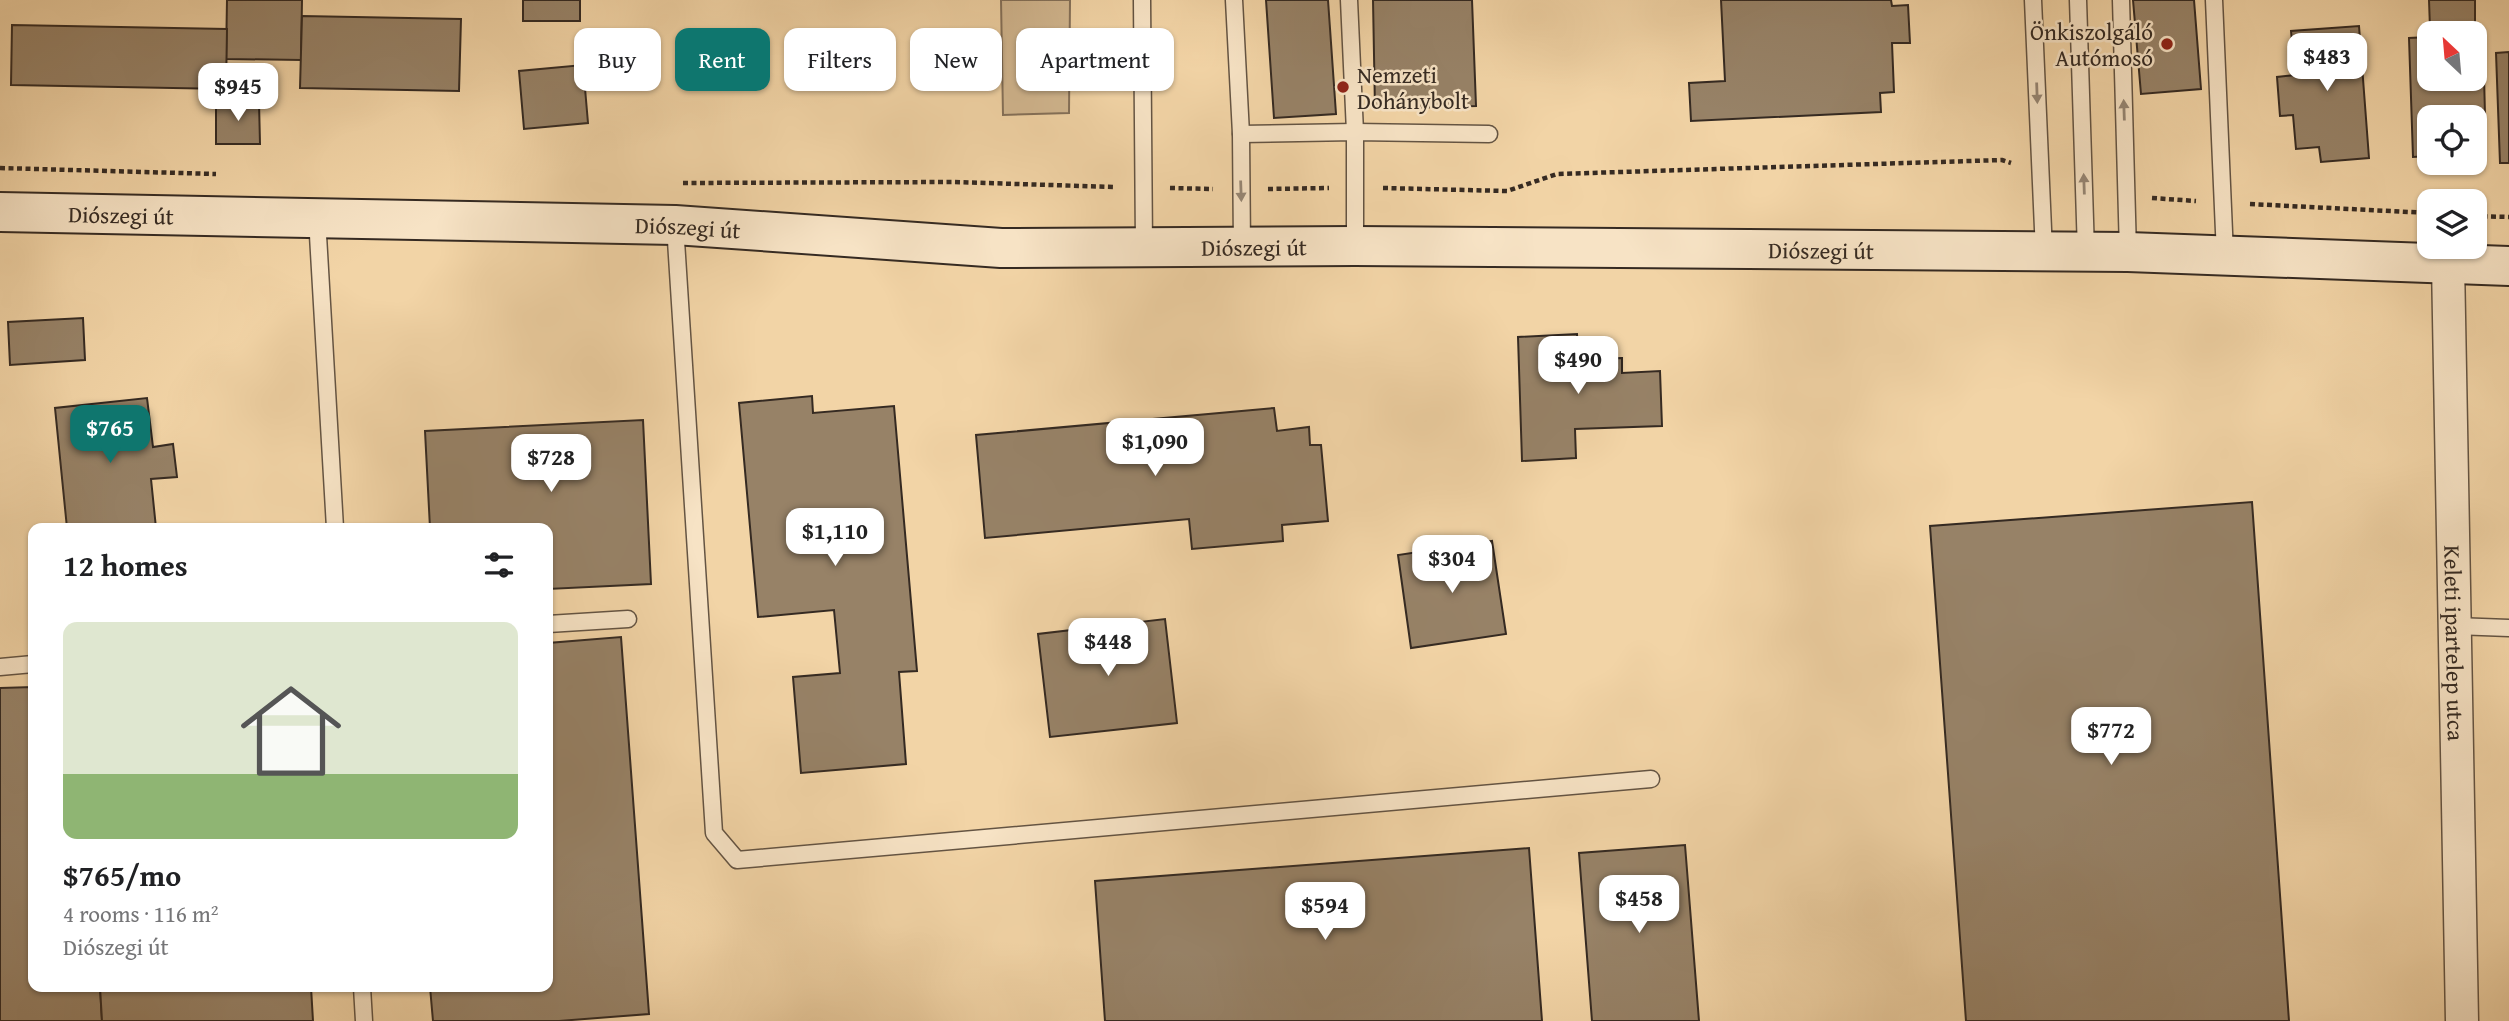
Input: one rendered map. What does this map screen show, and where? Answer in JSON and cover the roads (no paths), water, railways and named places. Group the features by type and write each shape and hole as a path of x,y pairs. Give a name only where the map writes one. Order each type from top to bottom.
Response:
{"main road":[{"name":"Diószegi út","path":"0,212 675,225 1001,248 1355,246 2128,252 2509,266"}],"street":[{"name":"Keleti ipartelep utca","path":"2448,264 2462,1021"}],"lane":[{"path":"1142,0 1144,246"},
{"path":"1234,0 1241,134 1242,248"},
{"path":"1349,0 1355,132 1355,246"},
{"path":"2033,0 2044,252"},
{"path":"2078,0 2086,252"},
{"path":"2121,0 2128,252"},
{"path":"2214,0 2225,255"},
{"path":"1241,134 1489,134"},
{"path":"317,218 335,523"},
{"path":"675,225 713,833 737,859 1651,779"},
{"path":"553,624 628,619"},
{"path":"2455,626 2509,628"},
{"path":"0,667 28,664"},
{"path":"362,992 364,1021"}],"place":[{"name":"Önkiszolgáló Autómosó","path":"2167,44"},
{"name":"Nemzeti Dohánybolt","path":"1343,87"}]}
